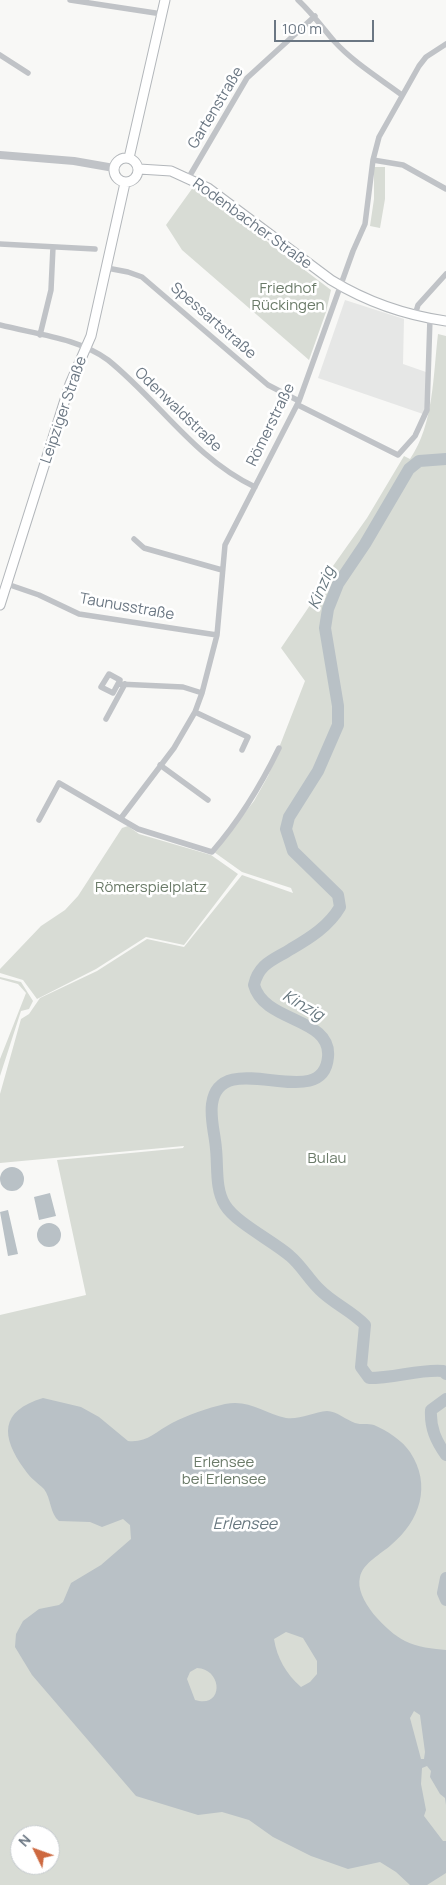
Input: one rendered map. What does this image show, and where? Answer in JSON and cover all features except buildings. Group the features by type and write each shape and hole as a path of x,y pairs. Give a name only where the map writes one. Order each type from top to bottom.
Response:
{"main road":[{"path":"130,158 165,0"},
{"path":"121,158 130,158 136,162 139,169 135,179 125,182 115,176 114,168 121,158"},
{"name":"Rodenbacher Straße","path":"139,169 161,169 189,177 208,188 340,286 375,303 415,315 446,321"},
{"name":"Leipziger Straße","path":"0,605 70,384 91,336 125,182"}],"street":[{"path":"70,0 162,14"},
{"path":"298,0 335,42 356,61 402,95"},
{"name":"Gartenstraße","path":"189,177 246,78 314,16"},
{"name":"Römerstraße","path":"121,818 178,741 194,712 202,692 217,635 222,570 227,540 299,403 340,286 365,224 373,160 379,137 426,57 446,44"},
{"path":"0,54 28,73"},
{"path":"0,155 74,161 114,168"},
{"path":"373,160 403,165 446,189"},
{"path":"0,244 95,249"},
{"path":"40,335 51,290 53,247"},
{"name":"Spessartstraße","path":"107,268 135,273 142,277 268,385 398,455 415,436 427,410 430,318"},
{"path":"415,315 418,305 446,274"},
{"name":"Odenwaldstraße","path":"0,325 86,347 108,360 219,467 255,486"},
{"path":"134,539 144,548 222,570"},
{"name":"Taunusstraße","path":"7,584 38,595 79,614 217,635"},
{"path":"106,719 122,684 183,687 202,692"},
{"path":"194,712 248,737 242,750"},
{"path":"39,820 59,783 138,829 212,852 233,828 252,800 279,748"},
{"path":"160,765 208,800"}],"shaded area":[{"path":"345,300 404,319 403,364 426,372 426,410 423,414 318,378"}],"green space":[{"path":"374,167 385,167 385,199 380,228 370,226 374,199"},
{"name":"Friedhof Rückingen","path":"194,186 331,290 326,312 309,360 182,250 166,225"},
{"name":"Erlensee bei Erlensee","path":"438,334 446,336 446,1885 0,1885 0,1315 86,1295 57,1160 183,1148 184,1146 0,1163 0,1094 21,1019 29,1014 40,998 97,971 147,939 184,947 242,875 293,893 291,888 242,872 214,852 254,801 268,776 305,681 281,648 321,589 333,566 367,518 404,456 410,459 418,445 428,415"},
{"name":"Römerspielplatz","path":"128,826 139,834 211,855 238,874 184,945 146,937 96,969 37,999 23,980 0,973 0,969 41,926 65,910 78,896 122,828"},
{"path":"0,977 21,982 33,1001 29,1009 21,1011 0,1076 0,1059 26,993 18,984 0,979"}],"water":[{"path":"12,1167 21,1170 24,1179 21,1188 12,1191 3,1188 0,1179 3,1170"},
{"path":"50,1193 56,1216 39,1220 34,1197"},
{"path":"8,1210 18,1254 8,1256 0,1212"},
{"path":"49,1223 58,1226 61,1235 58,1244 49,1247 40,1244 37,1235 40,1226"},
{"name":"Erlensee","path":"43,1398 81,1407 99,1417 128,1441 146,1439 184,1417 225,1404 242,1403 286,1418 296,1418 331,1411 355,1423 372,1424 379,1427 394,1436 407,1448 417,1464 420,1477 420,1502 416,1514 401,1535 365,1567 360,1577 359,1586 367,1605 381,1623 398,1637 414,1645 446,1650 446,1805 445,1798 440,1794 430,1777 431,1771 427,1766 422,1768 421,1784 426,1810 424,1816 443,1841 446,1841 446,1873 427,1885 410,1885 396,1872 380,1862 348,1869 311,1856 273,1837 249,1820 222,1812 198,1815 136,1796 32,1675 15,1647 16,1634 23,1621 39,1609 59,1605 63,1602 71,1583 101,1565 131,1539 130,1525 123,1519 102,1527 90,1522 59,1521 56,1518 44,1489 25,1470 11,1446 8,1436 8,1426 12,1418 29,1403","holes":["286,1632 303,1638 317,1661 317,1674 310,1682 301,1687 283,1665 275,1646 274,1639","197,1668 206,1670 212,1675 217,1688 211,1699 204,1701 195,1700 187,1679 190,1672","414,1711 420,1715 425,1752 424,1759 421,1759 410,1718"]}],"waterway":[{"name":"Kinzig","path":"446,459 419,461 409,469 365,544 338,584 328,609 325,628 338,706 338,725 318,771 289,817 286,829 293,851 338,895 340,907 336,914 318,931 263,967 254,985 260,997 270,1007 320,1034 326,1044 328,1057 322,1073 309,1081 291,1082 251,1078 233,1080 219,1087 212,1104 218,1185 225,1205 230,1212 246,1225 283,1250 298,1264 320,1290 365,1325 361,1367 369,1378 434,1371 443,1371 446,1374"},
{"name":"Kinzig","path":"446,1399 431,1410 434,1434 446,1455"},
{"name":"Kinzig","path":"446,1578 443,1593 446,1600"}],"park label":[{"name":"Bulau","path":"327,1159"}]}
